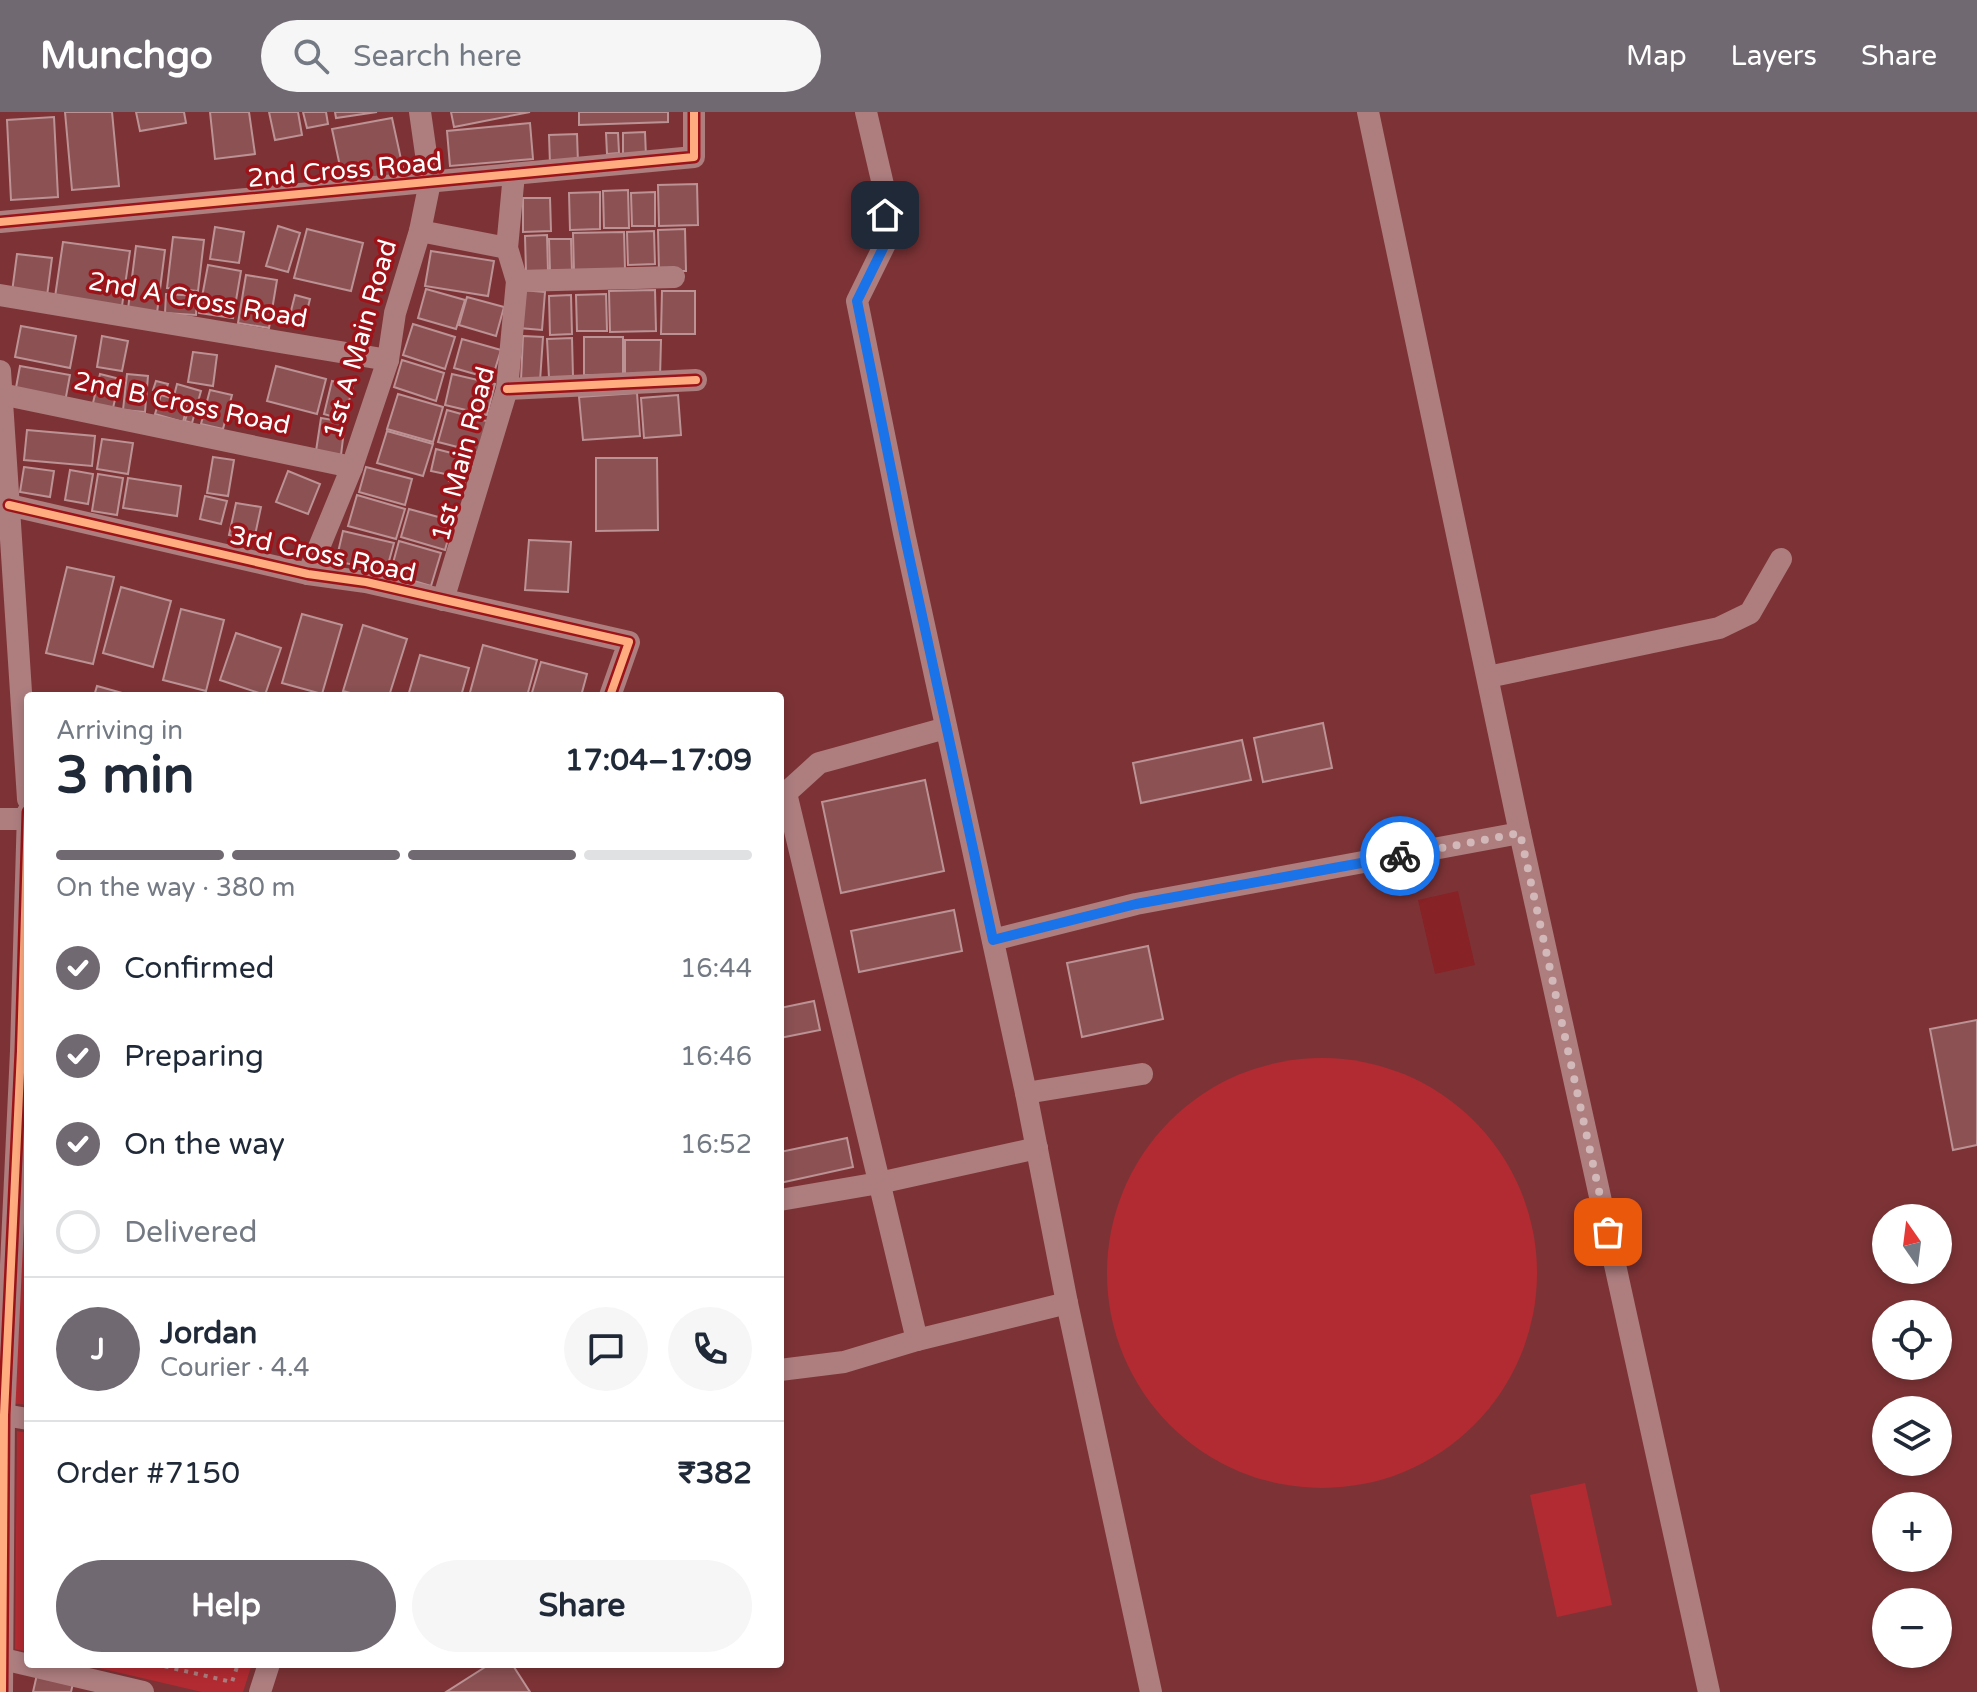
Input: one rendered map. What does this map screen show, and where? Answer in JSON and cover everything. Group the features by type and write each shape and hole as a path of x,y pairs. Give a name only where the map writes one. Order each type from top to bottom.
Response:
{"street":[{"name":"1st A Main Road","path":"308,574 352,467 388,360 395,313 420,231 430,182 420,112"},
{"name":"2nd Cross Road","path":"0,222 694,157 694,112"},
{"path":"866,112 884,189 886,242 857,301 1151,1692"},
{"path":"1368,112 1520,833 1709,1692"},
{"name":"1st Main Road","path":"443,600 507,389 517,281 507,248 514,174"},
{"path":"420,231 507,248"},
{"path":"517,281 674,277"},
{"name":"2nd A Cross Road","path":"0,295 388,360"},
{"path":"0,371 24,737"},
{"path":"507,389 696,380"},
{"name":"2nd B Cross Road","path":"1,394 352,467"},
{"name":"3rd Cross Road","path":"9,505 308,574 366,582 629,642 611,692"},
{"path":"1488,677 1719,628 1750,613 1781,559"},
{"path":"917,1340 784,803 786,793 819,763 946,728"},
{"path":"0,819 24,819"},
{"path":"993,940 1136,904 1520,833"},
{"path":"2,1692 4,1415 24,952"},
{"path":"1026,1093 1142,1074"},
{"path":"784,1199 879,1183 1037,1148"},
{"path":"784,1370 844,1362 917,1340 1067,1303"},
{"path":"4,1415 24,1418"},
{"path":"3,1659 24,1664"},
{"path":"41,1668 143,1692"},
{"path":"260,1692 268,1668"}],"path":[{"path":"172,1668 232,1682 237,1668"}],"shaded area":[{"path":"1458,891 1475,965 1435,974 1418,900"},
{"path":"1322,1058 1385,1067 1424,1083 1459,1106 1489,1136 1512,1171 1528,1210 1537,1273 1528,1336 1512,1375 1489,1410 1459,1440 1424,1463 1385,1479 1322,1488 1259,1479 1220,1463 1185,1440 1155,1410 1132,1375 1116,1336 1107,1273 1116,1210 1132,1171 1155,1136 1185,1106 1220,1083 1259,1067"},
{"path":"24,1177 24,1405 10,1403"},
{"path":"17,1431 24,1432 24,1651 15,1649"},
{"path":"1585,1483 1612,1605 1557,1617 1530,1495"},
{"path":"99,1668 251,1668 243,1692 202,1692"}],"building":[{"path":"65,112 112,112 119,186 72,190"},
{"path":"136,112 184,112 186,123 140,131"},
{"path":"210,112 249,112 255,154 215,159"},
{"path":"269,112 298,112 302,135 275,140"},
{"path":"303,112 326,112 328,124 307,128"},
{"path":"335,112 377,112 336,118"},
{"path":"451,112 530,112 454,127"},
{"path":"579,112 668,112 668,122 579,125"},
{"path":"54,117 58,197 11,200 7,120"},
{"path":"392,118 404,173 344,185 332,129"},
{"path":"530,123 533,159 450,166 447,131"},
{"path":"645,132 646,157 623,157 623,133"},
{"path":"606,133 618,133 619,153 607,154"},
{"path":"577,134 578,163 550,164 549,135"},
{"path":"697,184 698,225 659,226 658,185"},
{"path":"628,190 629,228 604,228 603,191"},
{"path":"600,192 600,229 570,230 569,193"},
{"path":"655,192 655,226 632,226 631,193"},
{"path":"523,198 550,198 551,231 523,232"},
{"path":"278,226 300,233 288,272 266,266"},
{"path":"215,227 244,232 239,263 210,259"},
{"path":"307,229 363,243 351,291 294,278"},
{"path":"685,229 686,271 659,271 658,230"},
{"path":"654,231 655,264 628,265 627,232"},
{"path":"624,232 625,270 574,272 573,233"},
{"path":"547,235 548,271 526,272 525,236"},
{"path":"173,237 204,240 198,291 167,288"},
{"path":"549,239 571,239 572,271 550,271"},
{"path":"63,242 130,251 122,306 55,297"},
{"path":"136,246 165,250 157,313 128,309"},
{"path":"431,251 494,261 488,296 425,286"},
{"path":"17,254 52,258 47,296 12,292"},
{"path":"208,265 241,271 233,318 199,313"},
{"path":"246,275 277,280 269,328 238,323"},
{"path":"426,289 465,300 456,329 418,318"},
{"path":"522,290 545,292 542,330 519,328"},
{"path":"655,290 656,331 610,332 609,291"},
{"path":"662,291 695,291 695,334 661,334"},
{"path":"166,294 197,296 196,315 165,313"},
{"path":"606,294 607,331 577,331 576,295"},
{"path":"295,295 310,299 303,327 288,323"},
{"path":"571,295 572,334 550,335 549,296"},
{"path":"467,297 504,307 496,336 459,325"},
{"path":"413,324 455,337 445,369 403,355"},
{"path":"21,326 76,336 70,368 15,357"},
{"path":"102,336 128,341 122,371 97,367"},
{"path":"523,336 543,337 540,381 521,380"},
{"path":"584,337 623,337 623,375 584,375"},
{"path":"572,338 573,377 549,378 547,339"},
{"path":"462,339 501,350 492,379 454,368"},
{"path":"625,340 661,340 660,377 625,377"},
{"path":"193,352 217,355 213,386 188,382"},
{"path":"402,360 444,373 436,401 394,387"},
{"path":"20,366 70,375 65,402 15,393"},
{"path":"276,366 326,379 317,414 267,401"},
{"path":"100,374 120,379 112,412 92,407"},
{"path":"127,374 148,376 145,412 123,410"},
{"path":"452,374 495,384 487,415 445,405"},
{"path":"156,381 168,384 165,393 153,390"},
{"path":"332,381 353,386 344,420 324,414"},
{"path":"177,384 201,391 192,423 185,421 191,401 174,396"},
{"path":"210,390 232,395 223,429 201,424"},
{"path":"637,393 640,436 583,440 579,397"},
{"path":"398,394 443,407 433,442 387,429"},
{"path":"161,395 188,403 183,422 155,414"},
{"path":"678,395 681,435 644,438 641,398"},
{"path":"447,410 490,422 481,453 438,442"},
{"path":"321,418 345,422 341,455 316,451"},
{"path":"27,430 95,436 92,466 24,460"},
{"path":"387,431 433,444 423,476 377,463"},
{"path":"102,439 133,443 128,474 97,469"},
{"path":"436,449 471,458 464,485 449,481 450,475 431,471"},
{"path":"213,457 234,460 228,496 207,493"},
{"path":"596,458 657,458 658,530 596,531"},
{"path":"24,467 54,471 50,497 20,492"},
{"path":"366,467 412,479 405,505 359,492"},
{"path":"70,470 93,474 88,504 65,500"},
{"path":"288,471 320,484 308,514 276,502"},
{"path":"98,474 123,478 117,515 92,511"},
{"path":"128,478 181,486 177,516 123,508"},
{"path":"357,495 405,509 396,539 348,526"},
{"path":"205,496 227,501 221,524 200,519"},
{"path":"236,503 261,507 254,540 229,535"},
{"path":"409,509 453,521 445,550 401,537"},
{"path":"343,531 394,543 386,572 336,561"},
{"path":"529,540 571,542 568,592 525,590"},
{"path":"399,541 441,553 431,586 390,574"},
{"path":"67,567 114,577 93,664 46,653"},
{"path":"121,587 171,601 153,667 103,653"},
{"path":"181,609 224,620 206,691 163,680"},
{"path":"302,614 342,625 323,692 282,683"},
{"path":"363,625 407,639 390,692 343,691"},
{"path":"236,633 281,648 266,692 256,692 220,680"},
{"path":"483,645 537,660 528,692 470,692"},
{"path":"420,655 469,668 462,692 409,692"},
{"path":"541,662 587,674 582,692 532,692"},
{"path":"97,686 119,692 95,692"},
{"path":"1323,723 1332,768 1263,782 1254,738"},
{"path":"1242,740 1251,780 1141,803 1133,763"},
{"path":"925,780 944,871 841,893 822,802"},
{"path":"954,910 962,951 859,972 851,931"},
{"path":"1148,946 1163,1019 1082,1037 1067,963"},
{"path":"814,1001 820,1030 784,1037 784,1007"},
{"path":"1977,1020 1977,1145 1953,1150 1930,1029"},
{"path":"847,1138 853,1167 784,1182 784,1151"},
{"path":"484,1668 515,1668 530,1692 446,1692"},
{"path":"38,1670 74,1679 71,1692 33,1692"}],"cycle path":[{"path":"0,222 694,157 694,112"},
{"path":"507,389 696,380"},
{"path":"9,505 308,574 366,582 629,642 611,692"},
{"path":"2,1692 4,1415 24,949"}],"way so far":[{"path":"1400,856 1520,833 1608,1232"}],"route":[{"path":"885,215 886,242 857,301 993,940 1136,904 1400,856"}]}
